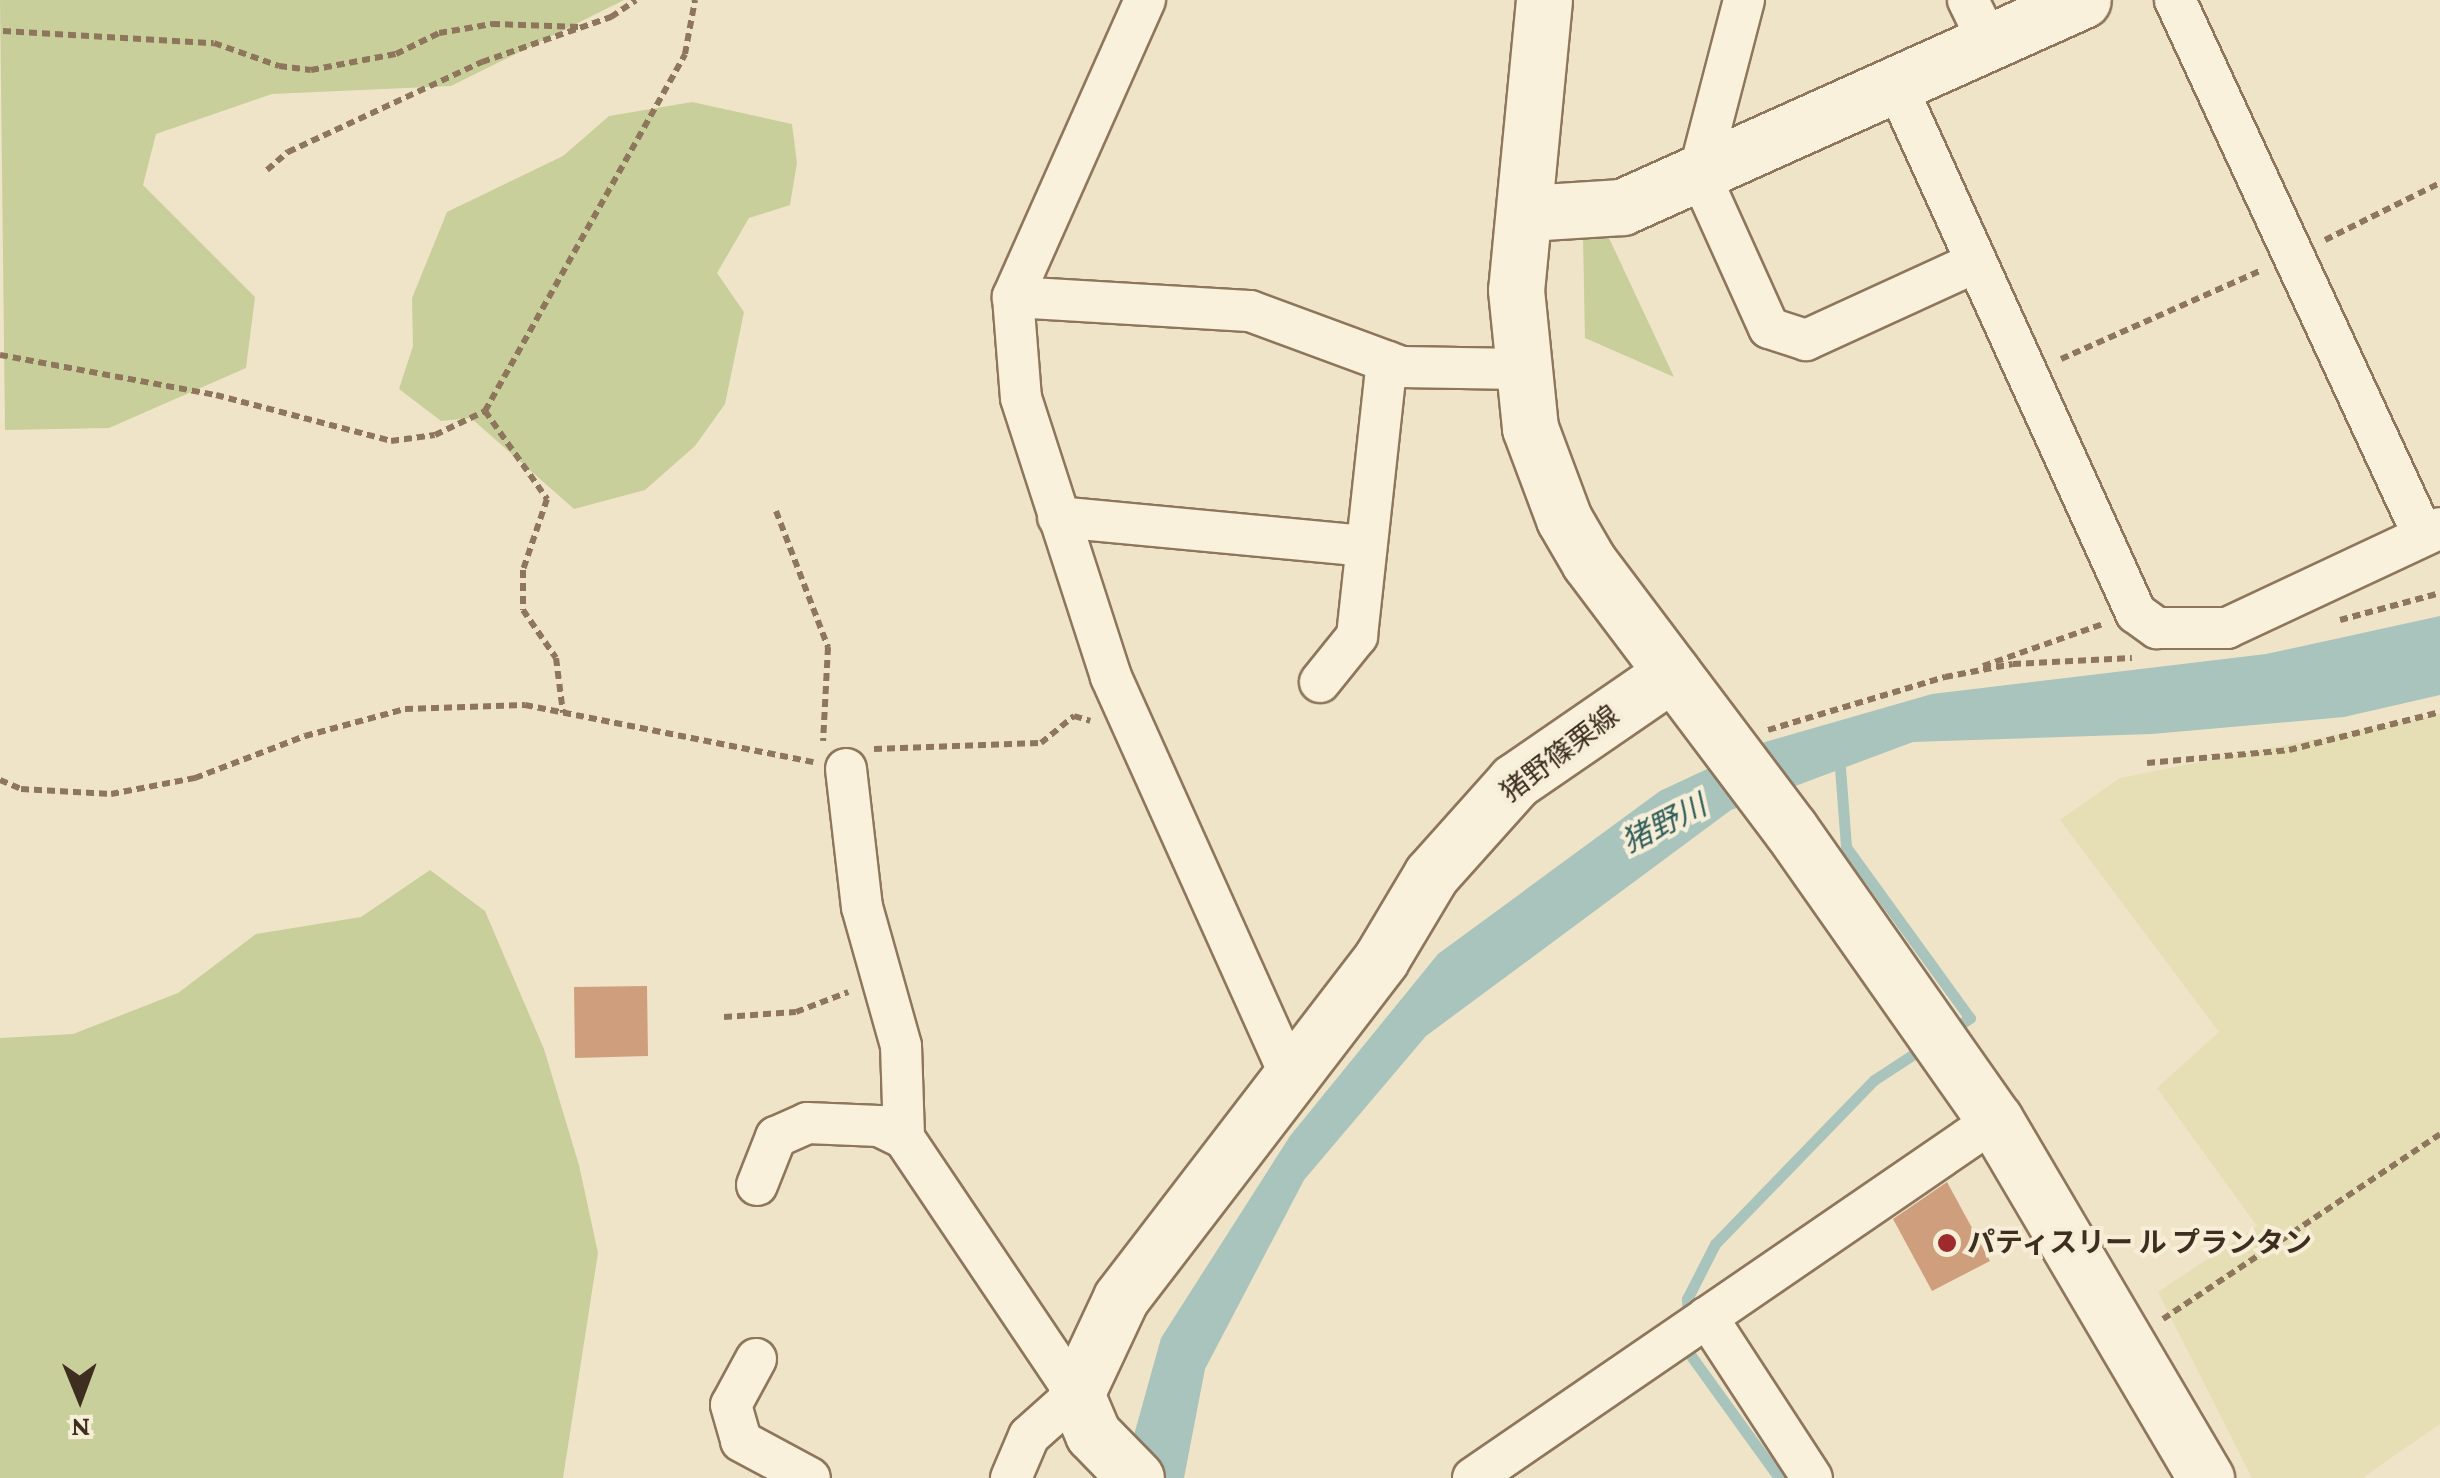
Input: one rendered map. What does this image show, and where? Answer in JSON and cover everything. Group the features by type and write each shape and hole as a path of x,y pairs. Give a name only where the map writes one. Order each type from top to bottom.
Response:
{"main road":[{"path":"1544,0 1527,212 1516,290 1520,369 1530,428 1564,519 1724,744 1791,830 1995,1120 2206,1478"},
{"path":"1527,212 1622,207 1896,85 1978,22 2083,0"},
{"name":"猪野篠栗線","path":"1084,1414 1122,1298 1380,959 1432,874 1515,781 1672,672"},
{"path":"1084,1414 1136,1478"}],"street":[{"path":"1145,0 1013,297 1022,398 1058,518 1135,735 1291,1076"},
{"path":"1744,0 1698,173 1769,328 1806,340 1976,262"},
{"path":"1896,85 2139,616 2158,628 2227,628 2431,532 2294,256 2175,0"},
{"path":"1013,297 1250,312 1386,362 1520,369"},
{"path":"1320,682 1358,636 1386,362"},
{"path":"1058,518 1366,546"},
{"path":"846,769 862,907 901,1046 904,1138 1084,1414 1029,1436 1011,1478"},
{"path":"1472,1478 1995,1120"},
{"path":"758,1186 776,1137 807,1123 878,1126 904,1138"},
{"path":"1707,1317 1812,1478"},
{"path":"756,1359 731,1405 741,1441 810,1478"}],"path":[{"path":"267,170 288,152 482,62 581,27 636,0"},
{"path":"0,355 216,394 391,441 434,435 484,411 685,54 695,0"},
{"path":"3,31 214,43 311,70 396,54 440,32 492,24 581,27"},
{"path":"2028,374 2294,256 2440,183"},
{"path":"484,411 547,499 523,570 524,610 556,658 563,713"},
{"path":"776,511 828,647 822,743 846,769"},
{"path":"2323,625 2440,593"},
{"path":"1724,744 1967,673 2075,630 2139,616"},
{"path":"1967,673 2140,657"},
{"path":"0,780 21,789 111,794 194,778 305,736 406,709 525,705 846,769 877,746 1041,742 1074,716 1135,735"},
{"path":"2147,762 2290,750 2440,712"},
{"path":"724,1017 796,1012 882,980"},
{"path":"2129,1342 2440,1134"}],"shaded area":[{"path":"2440,714 2440,1424 2362,1478 2252,1478 2158,1292 2257,1226 2157,1088 2219,1032 2060,820 2120,778"}],"green space":[{"path":"0,0 624,0 451,86 272,94 156,134 143,185 255,297 246,368 109,428 5,430"},
{"path":"692,102 792,124 797,163 790,205 749,218 717,273 744,312 725,404 695,446 645,490 574,509 471,418 441,421 399,389 413,346 412,298 447,212 563,156 609,116"},
{"path":"1609,238 1674,377 1585,338 1583,240"},
{"path":"430,870 485,911 544,1049 579,1165 598,1253 563,1478 0,1478 0,1038 73,1034 178,993 256,934 361,917"}],"water":[{"name":"猪野川","path":"2440,616 2440,695 2344,717 2152,734 1913,742 1731,810 1426,1036 1304,1180 1205,1369 1184,1478 1122,1478 1161,1338 1290,1136 1438,954 1660,791 1765,742 1932,694 2266,654"}],"building":[{"path":"647,986 648,1056 575,1058 574,987"},
{"path":"1947,1182 1990,1261 1932,1291 1893,1219"}],"waterway":[{"path":"1839,755 1846,847 1970,1018 1950,1031"},
{"path":"1688,1318 1687,1299 1715,1244 1874,1080 1926,1046"},
{"path":"1688,1342 1689,1353 1779,1478"}],"place":[{"name":"パティスリー ル プランタン","path":"1947,1243"}]}
